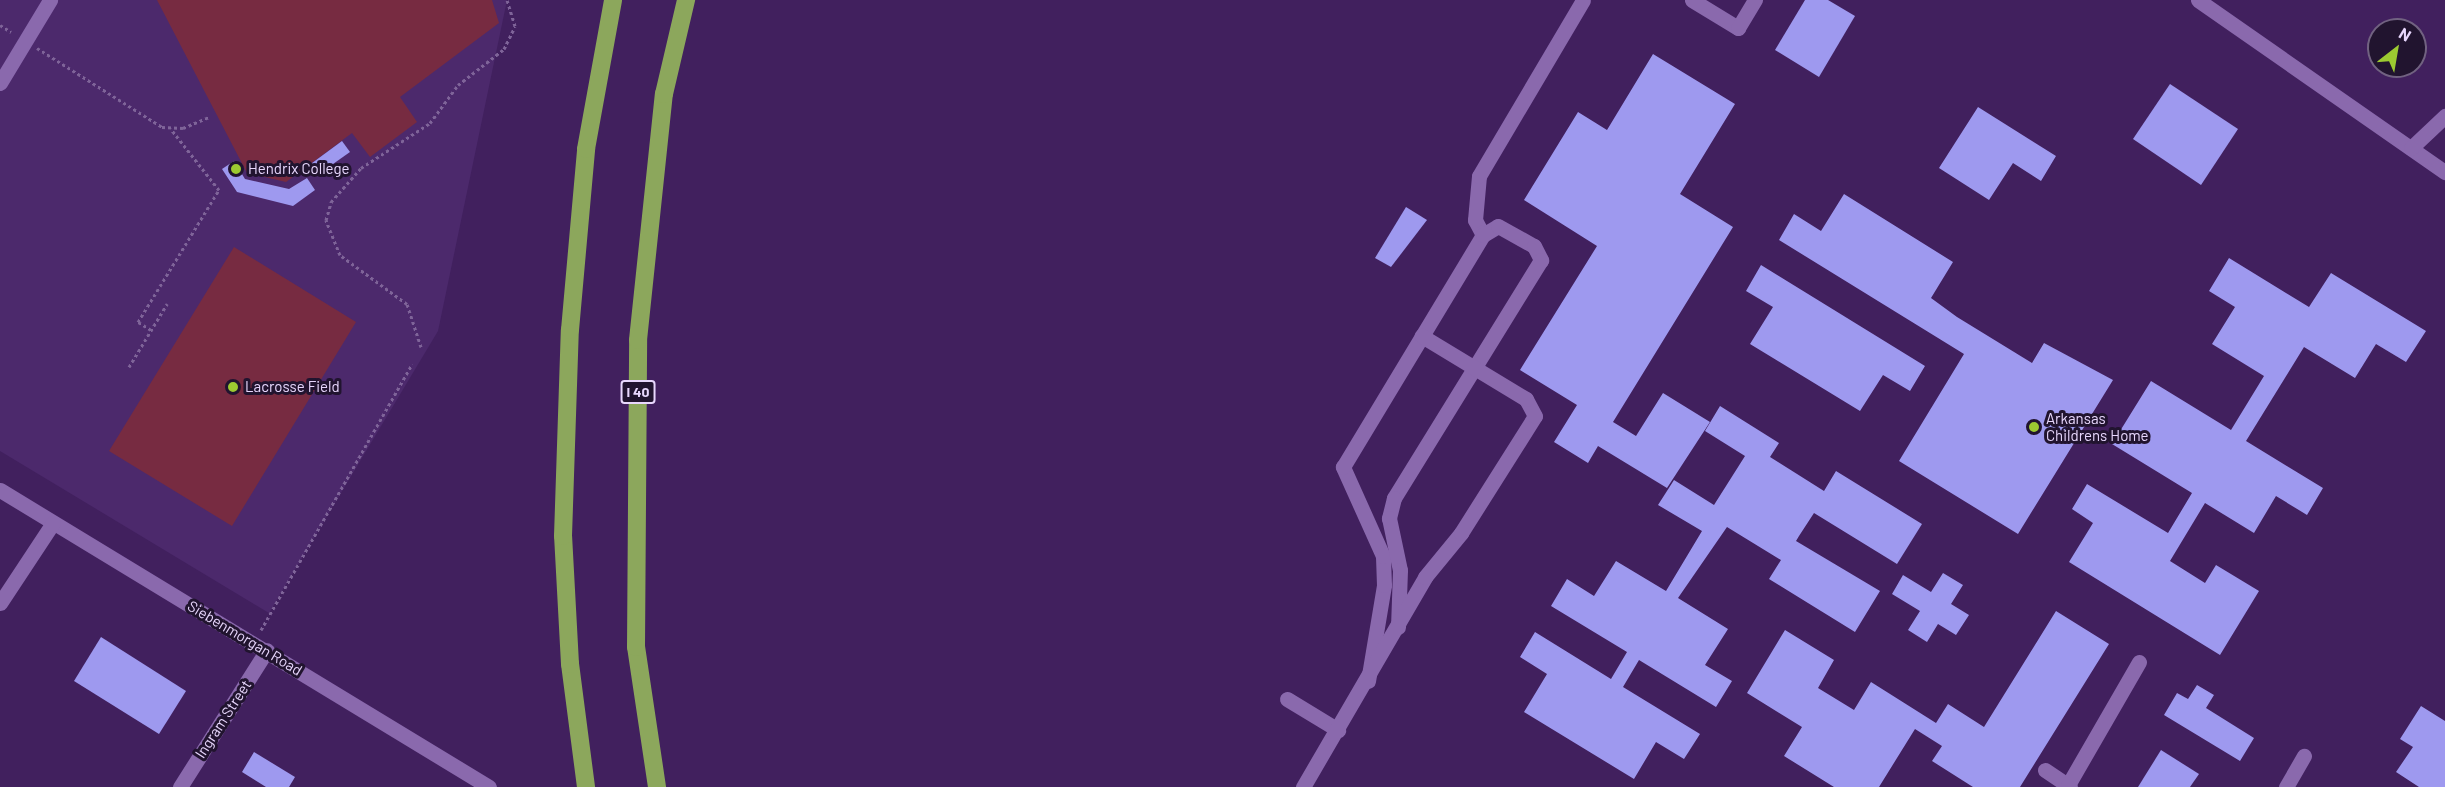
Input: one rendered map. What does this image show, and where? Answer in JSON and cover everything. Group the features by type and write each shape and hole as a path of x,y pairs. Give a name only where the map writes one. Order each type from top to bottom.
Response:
{"highway":[{"path":"586,787 570,664 564,536 569,342 586,149 613,0"},
{"name":"I 40","path":"657,787 636,647 638,340 664,94 686,0"}],"street":[{"path":"0,83 50,0"},
{"path":"1483,235 1475,220 1479,176 1583,0"},
{"path":"1692,0 1738,28 1755,0"},
{"path":"2198,0 2445,172"},
{"path":"2411,148 2445,116"},
{"path":"1368,681 1384,571 1377,536 1342,476 1346,460 1483,235 1493,226 1503,228 1534,246 1541,257 1394,498 1390,515 1400,570 1398,627"},
{"path":"1303,787 1368,681 1425,577 1461,533 1535,416 1526,399 1422,336"},
{"name":"Siebenmorgan Road","path":"0,490 489,787"},
{"path":"1352,493 1390,515"},
{"path":"1,599 52,523"},
{"name":"Ingram Street","path":"180,787 260,646"},
{"path":"2045,770 2069,786 2139,662"},
{"path":"1287,699 1338,730"},
{"path":"2286,787 2304,756"}],"path":[{"path":"421,347 407,304 340,255 326,220 332,202 361,168 430,123 458,85 504,49 515,26 507,0"},
{"path":"0,25 171,129 219,190 138,322 151,330"},
{"path":"171,129 209,117"},
{"path":"129,367 167,304"},
{"path":"260,646 412,364"}],"shaded area":[{"name":"Hendrix College","path":"0,0 507,0 438,331 269,613 0,451"},
{"path":"157,0 492,0 499,23 400,97 417,122 370,157 352,133 286,182 247,173"},
{"name":"Lacrosse Field","path":"234,247 356,322 232,526 109,451"}],"building":[{"path":"1805,0 1828,0 1855,16 1819,77 1775,50"},
{"path":"1653,54 1735,104 1680,194 1733,227 1613,422 1636,436 1663,393 1710,422 1667,488 1598,446 1588,463 1554,442 1577,405 1520,370 1597,246 1524,200 1578,112 1607,130"},
{"path":"2170,84 2238,129 2201,185 2133,139"},
{"path":"1978,107 2056,156 2041,181 2013,163 1989,200 1939,168"},
{"path":"342,141 350,152 316,176 308,166"},
{"path":"234,161 245,179 289,189 307,178 315,190 293,206 237,192 222,169"},
{"path":"1844,194 1953,262 1931,298 1957,317 2032,363 2044,343 2113,380 2018,534 1899,461 1964,354 1779,240 1794,214 1821,231"},
{"path":"1406,207 1427,220 1391,267 1375,258"},
{"path":"2229,258 2309,307 2331,273 2426,331 2406,362 2376,344 2355,378 2304,347 2246,441 2323,488 2307,515 2276,496 2254,533 2205,503 2170,561 2205,583 2216,565 2259,591 2220,655 2069,562 2093,523 2072,509 2087,484 2168,533 2192,493 2112,444 2151,381 2231,430 2264,376 2212,344 2235,307 2209,291"},
{"path":"1761,265 1925,366 1910,391 1883,375 1860,411 1750,344 1773,307 1746,291"},
{"path":"1720,406 1779,443 1770,457 1824,491 1836,471 1922,524 1897,564 1814,513 1799,536 1796,541 1880,591 1855,632 1769,579 1781,560 1727,527 1678,598 1728,629 1705,665 1732,681 1716,707 1639,660 1623,687 1700,734 1684,759 1656,742 1634,779 1524,712 1547,674 1520,657 1535,632 1611,679 1627,652 1551,606 1567,579 1594,596 1616,561 1666,591 1702,531 1658,505 1674,480 1714,505 1745,456 1705,431"},
{"path":"1943,573 1963,585 1951,604 1969,615 1956,635 1938,624 1927,642 1908,630 1920,611 1892,594 1903,575 1931,592"},
{"path":"2056,611 2109,644 2020,787 1973,787 1932,761 1942,746 1915,729 1879,787 1834,787 1784,756 1802,727 1747,693 1785,630 1834,660 1818,688 1854,710 1871,682 1936,723 1948,704 1984,727"},
{"path":"101,637 186,691 159,734 74,681"},
{"path":"2197,685 2214,695 2206,708 2254,738 2240,761 2164,715 2177,693 2188,699"},
{"path":"2421,706 2445,721 2445,787 2419,787 2396,772 2413,747 2400,739"},
{"path":"2161,750 2199,774 2190,787 2138,787"},
{"path":"254,752 295,777 289,787 266,787 242,772"}],"place":[{"name":"Hendrix College","path":"236,169"},
{"name":"Lacrosse Field","path":"233,387"},
{"name":"Arkansas Childrens Home","path":"2034,427"}]}
